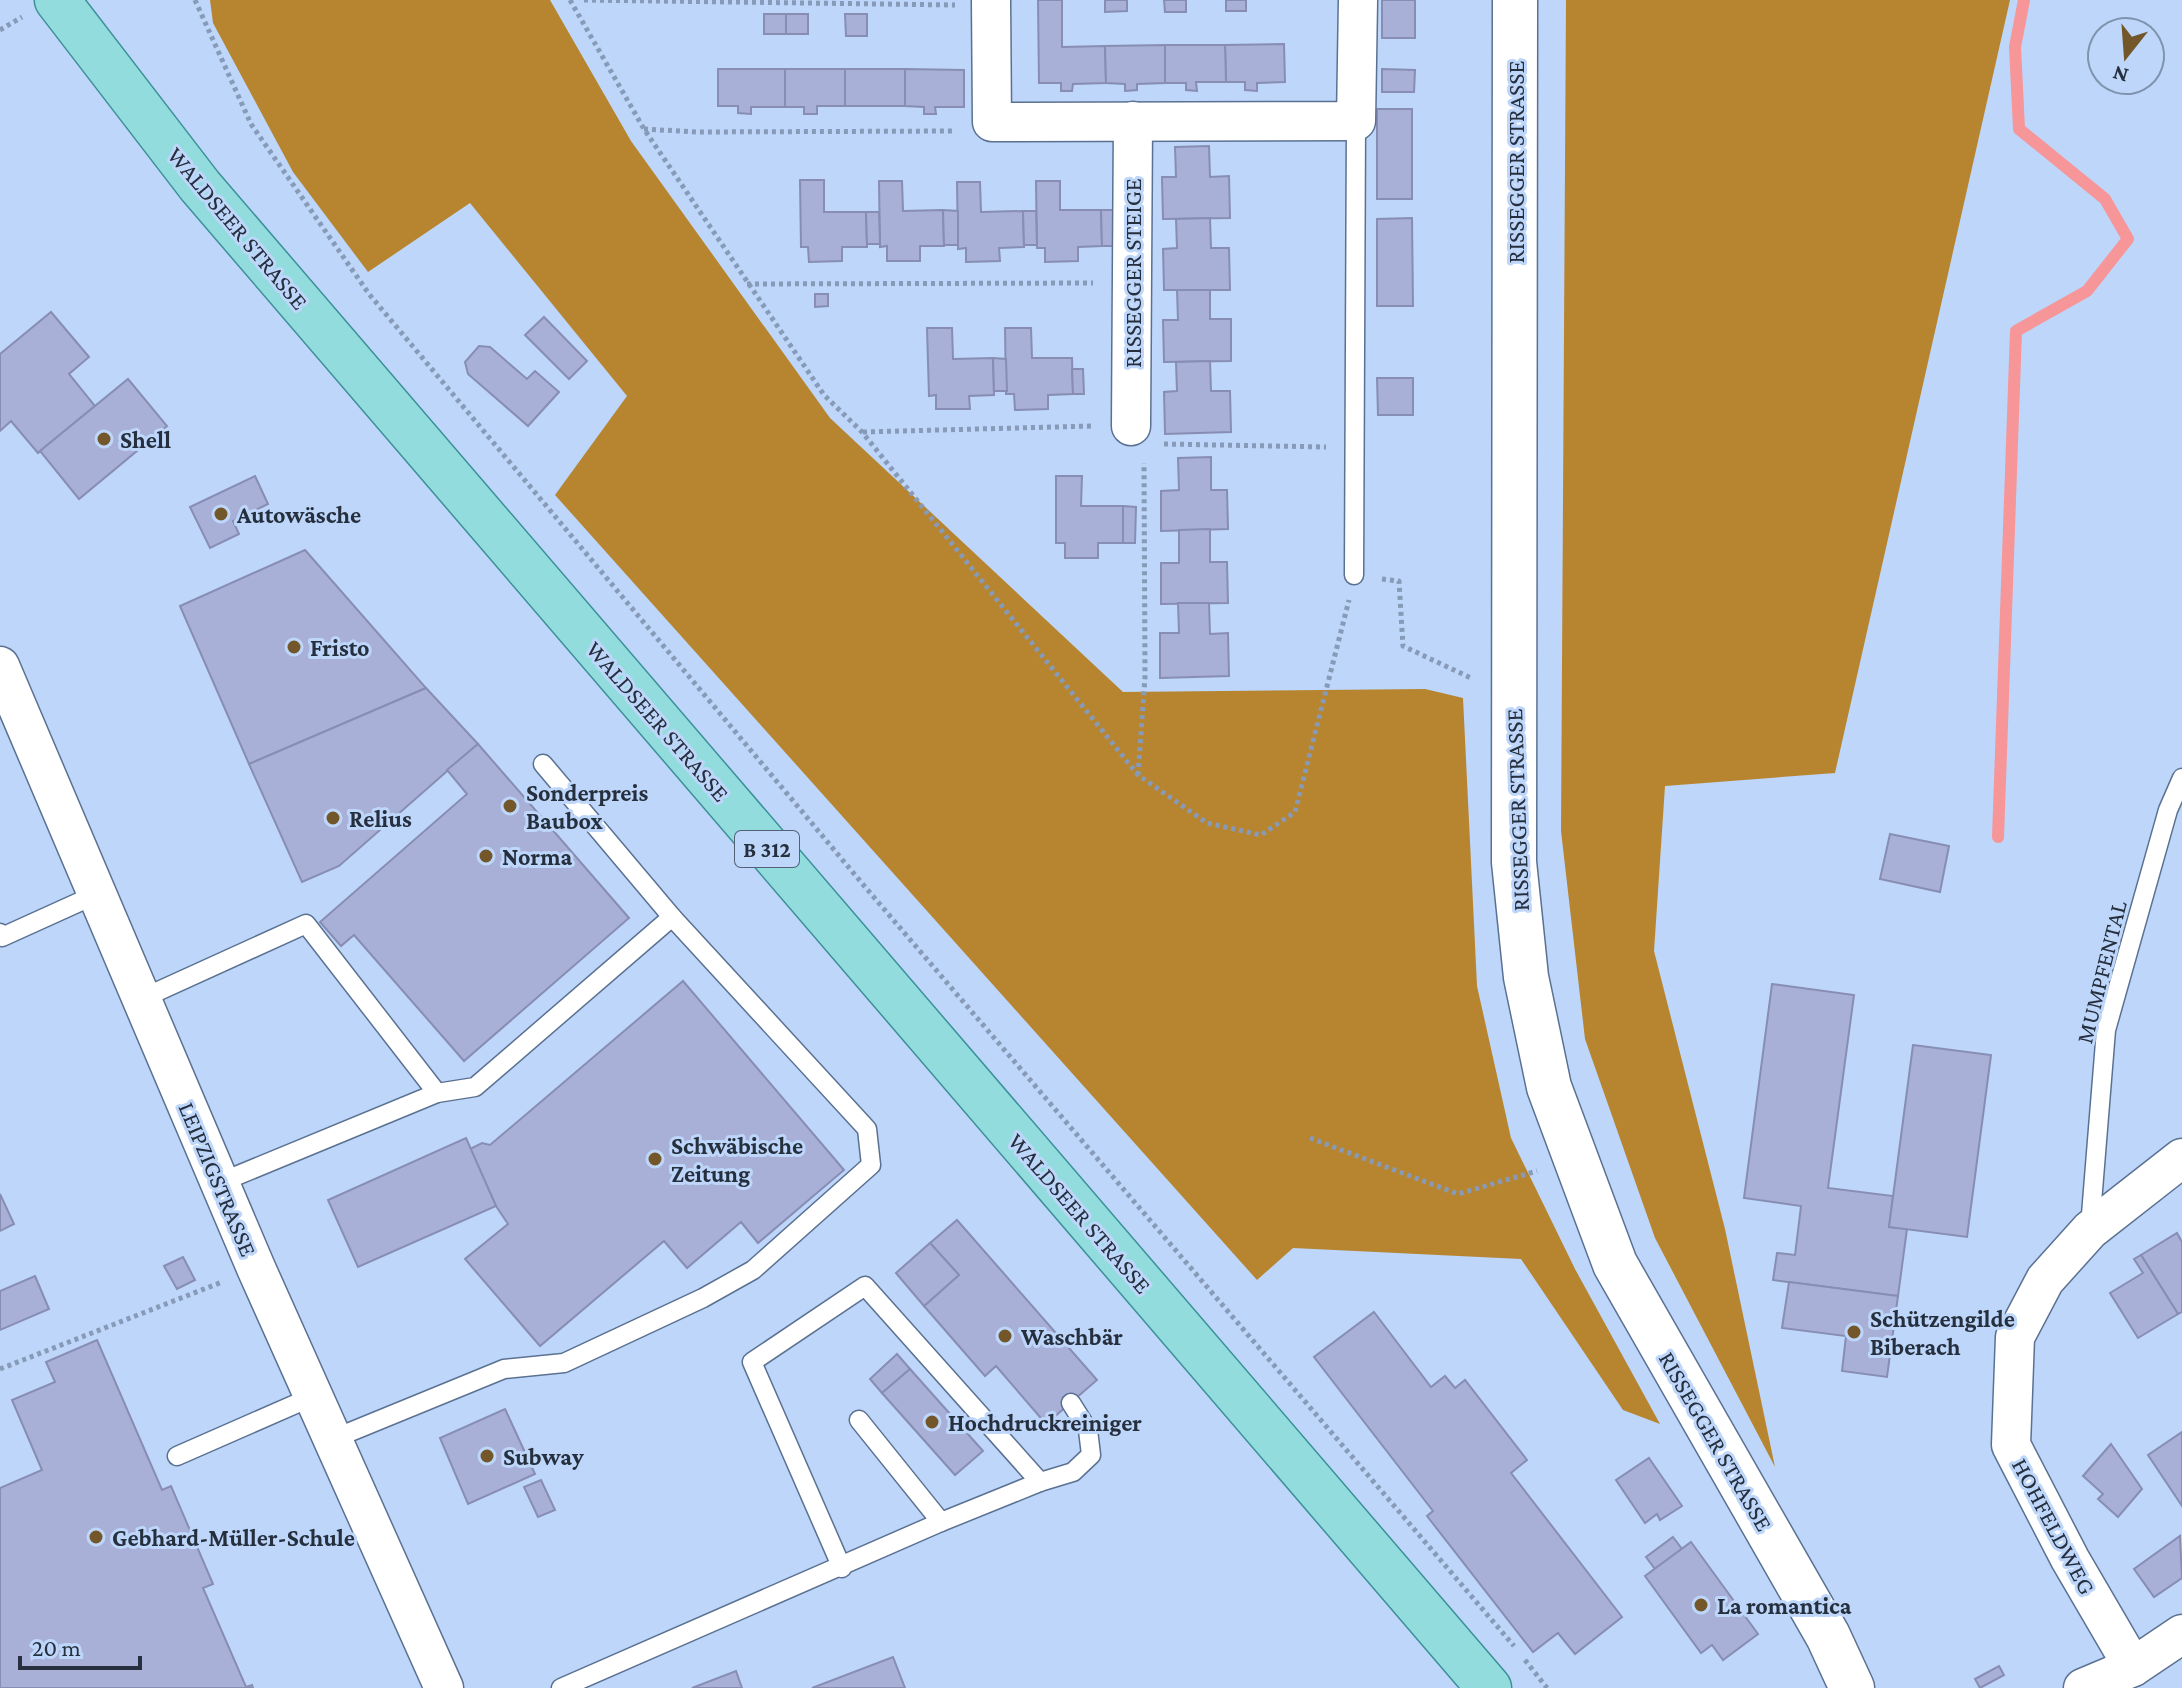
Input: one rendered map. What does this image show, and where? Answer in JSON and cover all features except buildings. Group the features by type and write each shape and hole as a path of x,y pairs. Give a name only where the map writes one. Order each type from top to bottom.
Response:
{"main road":[{"name":"WALDSEER STRASSE","path":"57,0 200,186 1489,1688"}],"street":[{"path":"991,3 992,122 1356,121 1358,0"},
{"name":"RISSEGGER STRASSE","path":"1515,0 1514,862 1526,977 1549,1087 1615,1264 1828,1636 1852,1688"},
{"name":"RISSEGGER STEIGE","path":"1133,121 1132,283 1137,435"},
{"name":"LEIPZIGSTRASSE","path":"1,673 256,1268 444,1688"},
{"name":"HOHFELDWEG","path":"2133,1667 2070,1559 2011,1445 2015,1337 2045,1280 2090,1230 2182,1158"},
{"path":"2083,1688 2133,1667 2182,1634"}],"lane":[{"path":"1354,575 1356,121"},
{"path":"333,1439 504,1369 564,1363 703,1298 753,1270 871,1165 867,1129 672,917 543,764"},
{"name":"MUMPFENTAL","path":"2090,1230 2106,1030 2168,810 2182,778"},
{"path":"0,933 2,937 97,894"},
{"path":"219,1183 437,1093 475,1087 672,917"},
{"path":"141,999 306,924 437,1093"},
{"path":"842,1568 752,1362 865,1286 1040,1482"},
{"path":"177,1456 314,1396"},
{"path":"561,1688 842,1568 941,1522 1073,1472 1091,1455 1088,1430 1071,1403"},
{"path":"859,1420 941,1522"}],"path":[{"path":"195,0 251,124 369,294 866,888 1547,1688"},
{"path":"570,0 644,129 824,395 862,432 1138,775 1207,823 1261,835 1295,812 1354,575"},
{"path":"584,0 991,3"},
{"path":"644,129 697,132 975,131 992,122"},
{"path":"746,284 1132,283"},
{"path":"862,432 1137,435 1355,448"},
{"path":"1137,435 1145,677 1138,775"},
{"path":"1399,581 1403,646 1483,683"},
{"path":"1310,1138 1458,1194 1542,1170"},
{"path":"0,1369 256,1268"}],"shaded area":[{"path":"210,0 550,0 631,141 830,418 1123,692 1425,689 1463,698 1477,986 1511,1138 1575,1269 1660,1424 1623,1410 1521,1259 1293,1248 1257,1280 555,495 627,396 470,203 368,272 293,172 213,23"},
{"path":"1566,0 2010,0 1835,773 1665,786 1654,951 1725,1229 1775,1467 1655,1238 1585,1039 1561,831"}],"waterway":[{"path":"1998,837 2016,331 2087,291 2128,239 2105,199 2019,129 2015,47 2024,0"}],"place":[{"name":"Shell","path":"104,439"},
{"name":"Autowäsche","path":"221,514"},
{"name":"Fristo","path":"294,647"},
{"name":"Sonderpreis Baubox","path":"510,806"},
{"name":"Relius","path":"333,818"},
{"name":"Norma","path":"486,856"},
{"name":"Schwäbische Zeitung","path":"655,1159"},
{"name":"Schützengilde Biberach","path":"1854,1332"},
{"name":"Waschbär","path":"1005,1336"},
{"name":"Hochdruckreiniger","path":"932,1422"},
{"name":"Subway","path":"487,1456"},
{"name":"Gebhard-Müller-Schule","path":"96,1537"},
{"name":"La romantica","path":"1701,1605"}]}
